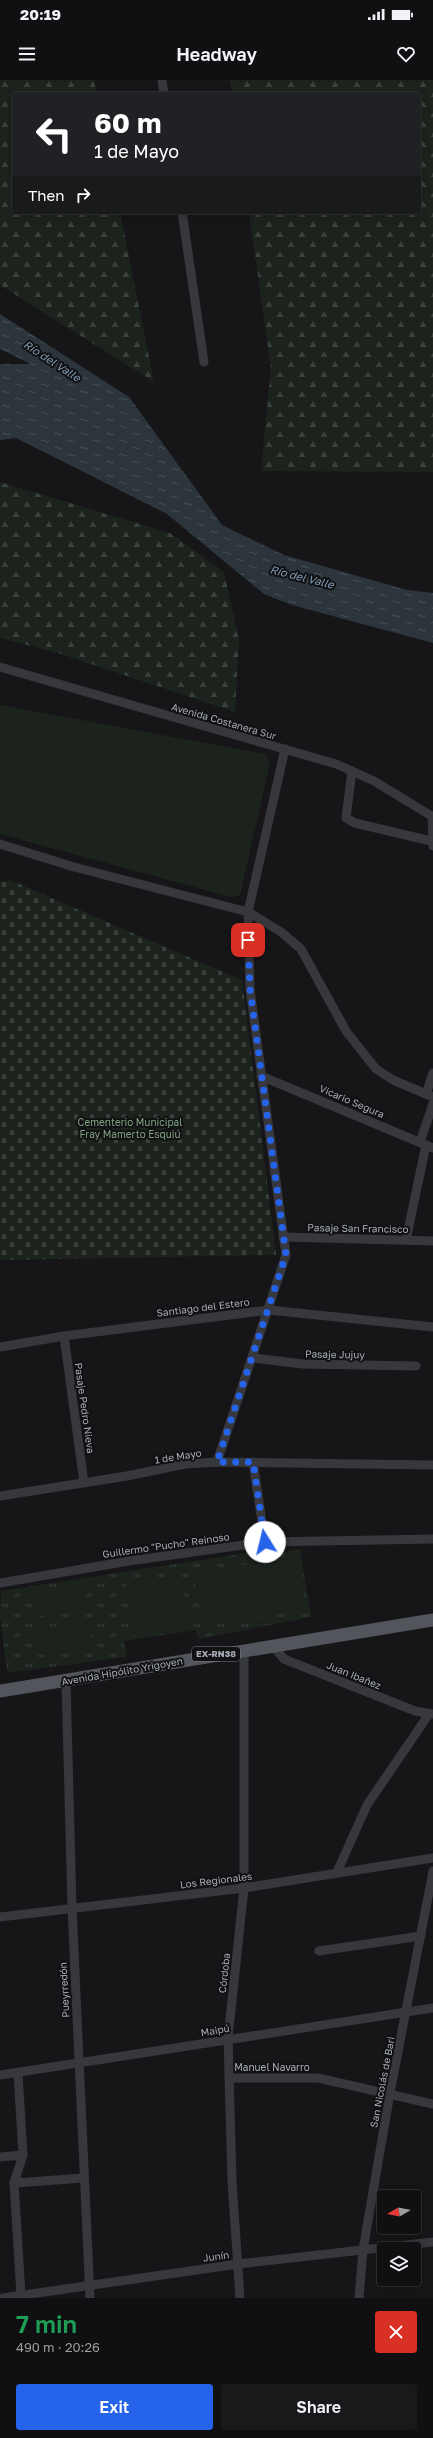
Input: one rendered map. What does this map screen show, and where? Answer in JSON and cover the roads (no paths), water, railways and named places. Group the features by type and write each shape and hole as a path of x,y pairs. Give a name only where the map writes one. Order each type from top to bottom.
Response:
{"main road":[{"name":"Avenida Hipólito Yrigoyen","path":"0,1691 272,1645 433,1620"}],"street":[{"path":"162,80 164,92"},
{"path":"182,214 204,362"},
{"name":"Avenida Costanera Sur","path":"0,667 336,764 374,781 432,816"},
{"path":"217,1462 269,1310 286,1255 250,989 248,912 285,750"},
{"path":"352,771 346,818 355,823 432,844 432,816"},
{"path":"0,844 74,867 248,912 281,932 301,949 346,1031 376,1069 394,1080 430,1096 433,1073"},
{"name":"Vicario Segura","path":"261,1076 426,1145"},
{"path":"406,1240 433,1104"},
{"name":"Pasaje San Francisco","path":"283,1237 433,1241"},
{"name":"Santiago del Estero","path":"0,1347 64,1336 269,1310 433,1327"},
{"name":"Pasaje Pedro Nieva","path":"64,1336 84,1484"},
{"name":"Pasaje Jujuy","path":"253,1358 303,1364 416,1366"},
{"path":"253,1462 265,1542"},
{"name":"1 de Mayo","path":"0,1496 64,1484 84,1484 185,1464 253,1462 433,1465"},
{"name":"Guillermo \"Pucho\" Reinoso","path":"0,1583 130,1561 265,1542 433,1539"},
{"name":"Juan Ibañez","path":"272,1645 284,1659 415,1711 431,1714"},
{"name":"Córdoba","path":"240,2298 232,2181 228,2038 244,1888 244,1650"},
{"name":"Pueyrredón","path":"66,1681 72,1908 90,2298"},
{"path":"337,1872 367,1805 431,1714"},
{"name":"Los Regionales","path":"0,1917 244,1888 337,1872 433,1858"},
{"name":"San Nicolás de Bari","path":"359,2298 363,2250 390,2093 408,2011 421,1936 429,1919 433,1871"},
{"path":"319,1951 421,1936"},
{"name":"Maipú","path":"0,2076 228,2038 433,2008"},
{"path":"18,2073 23,2155 14,2183 21,2295"},
{"name":"Manuel Navarro","path":"229,2078 318,2078 390,2093 433,2104"},
{"path":"0,2157 23,2155"},
{"path":"14,2183 84,2178"},
{"name":"Junín","path":"3,2298 238,2264 433,2242"}],"water":[{"name":"Río del Valle","path":"0,314 129,397 222,525 284,555 407,590 433,593 433,643 292,605 264,594 167,514 16,438 0,440 0,364 31,364 0,349"}],"park label":[{"name":"Cementerio Municipal Fray Mamerto Esquiú","path":"130,1128"}]}
